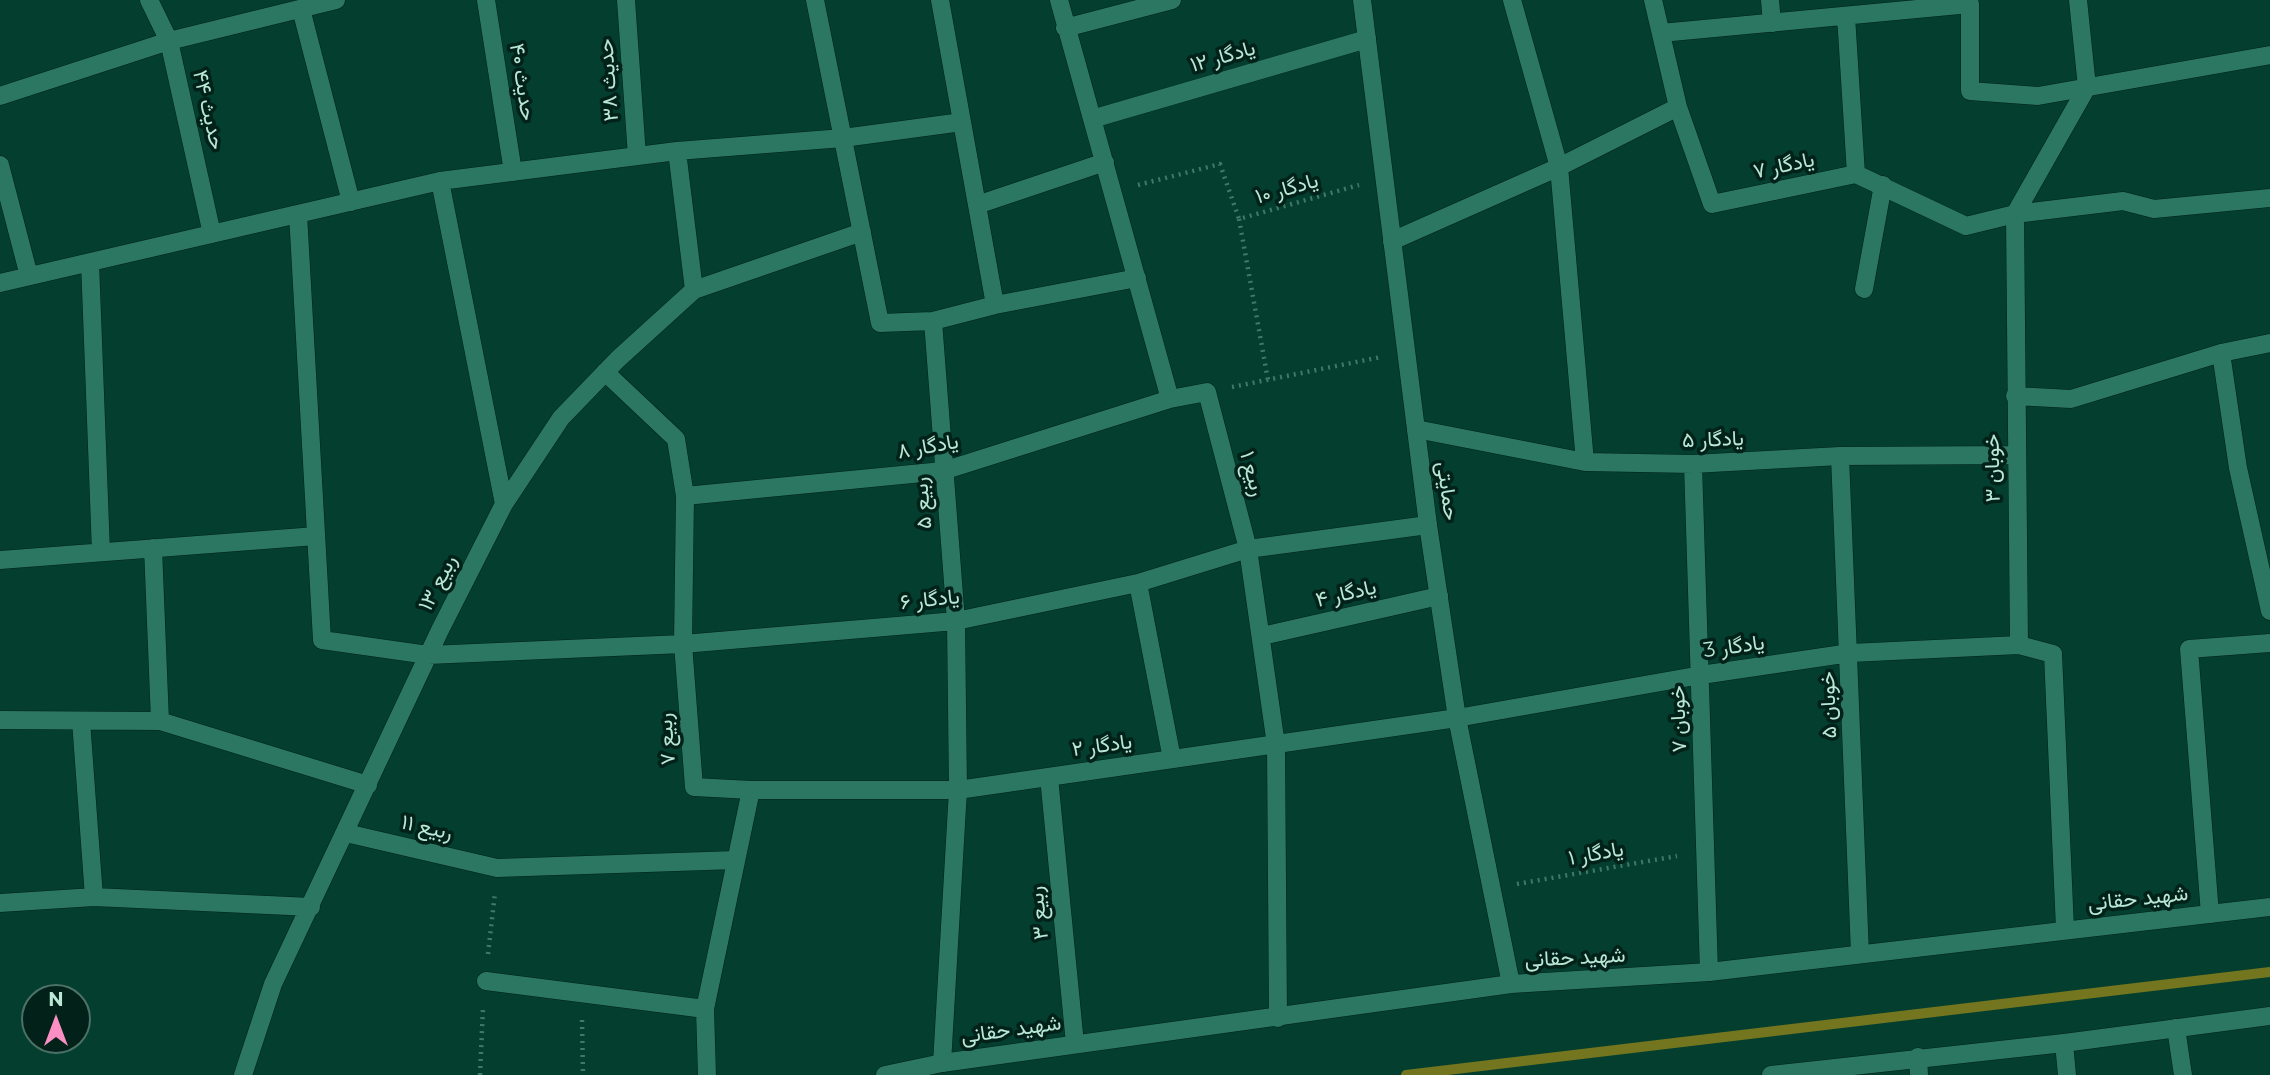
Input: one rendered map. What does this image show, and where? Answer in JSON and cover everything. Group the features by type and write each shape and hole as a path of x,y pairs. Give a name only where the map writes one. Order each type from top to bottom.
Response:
{"street":[{"name":"حدیث ۴۴","path":"149,0 169,41 212,234"},
{"path":"0,96 169,41 336,0"},
{"name":"حدیث ۴۰","path":"486,0 513,172"},
{"name":"حدیث ۳۸","path":"626,0 637,156"},
{"path":"814,0 880,323 933,321 995,305 1137,278"},
{"path":"940,0 995,305"},
{"path":"1059,0 1170,399 1207,392"},
{"path":"1065,28 1172,0"},
{"name":"حمایتی","path":"1362,0 1428,525 1457,718 1511,984"},
{"path":"1512,0 1559,167 1585,462"},
{"path":"1392,241 1559,167 1678,107 1653,0"},
{"path":"1770,0 1772,23"},
{"path":"2078,0 2087,87"},
{"path":"1661,33 1970,4 1970,91 2038,96 2270,55"},
{"path":"301,9 351,202"},
{"path":"1846,16 1856,174 1966,226 2015,214 2123,201 2154,209 2270,198"},
{"name":"یادگار ۱۲","path":"1092,119 1367,39"},
{"name":"خوبان ۳","path":"2019,645 2015,455 2015,214 2087,87"},
{"name":"یادگار ۷","path":"1678,107 1712,204 1856,174"},
{"path":"0,283 440,181 677,151 843,138 962,122"},
{"path":"677,151 694,290 862,232"},
{"path":"977,205 1105,162"},
{"path":"0,165 29,276"},
{"path":"440,181 504,504"},
{"path":"1864,289 1883,185"},
{"path":"0,560 316,536 298,214"},
{"path":"90,262 101,552"},
{"name":"ربیع ۱۳","path":"243,1075 273,984 428,655 504,504 561,418 605,372 694,290"},
{"name":"ربیع ۵","path":"933,321 956,621 958,790 943,1069"},
{"path":"2015,396 2071,399 2221,353 2270,343"},
{"path":"2221,353 2238,468 2270,611"},
{"name":"ربیع ۷","path":"605,372 676,439 685,496 683,644 694,787 751,790"},
{"name":"ربیع ۱","path":"1207,392 1248,549 1276,745 1278,1018"},
{"name":"یادگار ۸","path":"685,496 943,471 1170,399"},
{"name":"یادگار ۵","path":"1416,429 1585,462 1693,464 1840,456 2015,455"},
{"name":"خوبان ۵","path":"1840,456 1860,954"},
{"name":"خوبان ۷","path":"1693,464 1709,972"},
{"name":"یادگار ۶","path":"316,536 322,640 428,655 683,644 956,621 1138,583 1248,549 1428,525"},
{"path":"153,548 160,721"},
{"path":"1138,583 1172,759"},
{"name":"یادگار ۴","path":"1262,636 1439,596"},
{"path":"2210,914 2189,649 2270,643"},
{"path":"2019,645 2053,654 2065,929"},
{"name":"یادگار 3","path":"1457,718 1701,675 1850,653 2019,645"},
{"name":"یادگار ۲","path":"751,790 958,790 1457,718"},
{"path":"0,720 160,721 368,785"},
{"path":"81,721 94,897"},
{"name":"ربیع ۳","path":"1049,777 1075,1044"},
{"path":"707,1075 705,1009 751,790"},
{"name":"ربیع ۱۱","path":"346,833 498,868 736,860"},
{"path":"0,903 94,897 311,907"},
{"name":"شهید حقانی","path":"885,1075 943,1069 1075,1044 1511,984 1709,972 2270,906"},
{"path":"486,981 705,1009"},
{"path":"1771,1075 1918,1066 2064,1043 2270,1016"},
{"path":"2176,1028 2183,1075"},
{"path":"2064,1043 2067,1075"}],"path":[{"name":"یادگار ۱۰","path":"1113,192 1220,164 1239,219 1384,178"},
{"path":"1239,219 1268,380"},
{"path":"1207,392 1406,352"},
{"name":"یادگار ۱","path":"1492,888 1706,851"},
{"path":"581,993 583,1075"}],"waterway":[{"path":"1406,1075 2270,972"}]}
